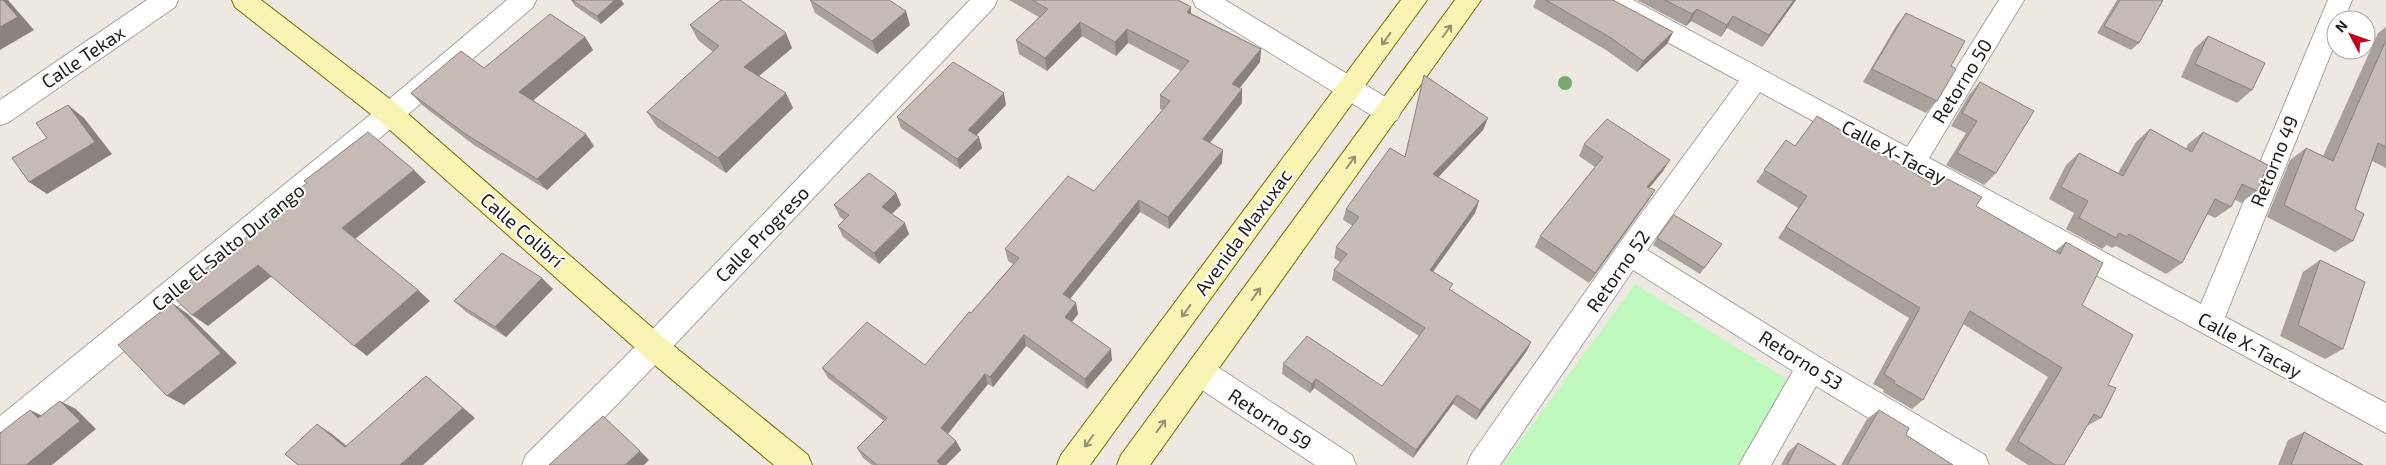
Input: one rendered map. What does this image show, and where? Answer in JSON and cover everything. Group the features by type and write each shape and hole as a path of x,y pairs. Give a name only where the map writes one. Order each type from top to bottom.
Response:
{"street":[{"name":"Calle Tekax","path":"0,114 166,0"},
{"name":"Calle Colibrí","path":"244,0 390,114 654,347 797,465"},
{"name":"Calle El Salto Durango","path":"0,435 390,114 524,0"},
{"name":"Calle Progreso","path":"537,465 654,347 985,0"},
{"path":"1205,0 1348,90 1388,112"},
{"name":"Avenida Maxuxac","path":"1072,465 1415,0"},
{"path":"1132,465 1469,0"},
{"name":"Calle X-Tacay","path":"1612,0 2386,419"},
{"name":"Retorno 50","path":"1912,162 2012,0"},
{"name":"Retorno 49","path":"2208,323 2340,0"},
{"name":"Retorno 52","path":"1482,465 1629,253 1756,78"},
{"name":"Retorno 53","path":"1629,253 1810,367 1974,465"},
{"path":"1754,465 1810,367"},
{"name":"Retorno 59","path":"1200,372 1341,465"}],"green space":[{"path":"1635,284 1799,387 1750,465 1503,465"}],"building":[{"path":"0,0 3,0 18,17 0,27"},
{"path":"572,0 615,0 597,16"},
{"path":"721,0 740,0 786,33 744,67 786,93 718,158 647,112 719,46 690,25"},
{"path":"810,0 889,0 906,11 872,41"},
{"path":"1032,0 1178,0 1191,7 1187,12 1261,49 1232,84 1242,89 1203,139 1223,150 1168,217 1139,200 1063,294 1076,303 1065,317 1111,349 1085,379 1024,335 990,377 985,374 941,428 956,441 937,461 941,465 877,465 857,448 887,418 822,368 867,322 925,365 969,312 971,313 1019,258 1005,249 1068,176 1094,191 1170,101 1160,95 1189,61 1127,29 1115,42 1080,22 1045,58 1016,40 1048,9"},
{"path":"1546,0 1613,0 1673,32 1643,61 1611,38"},
{"path":"1665,0 1794,0 1769,35 1733,16 1727,25 1697,9 1692,14"},
{"path":"2120,0 2163,0 2139,43 2104,26"},
{"path":"1906,13 1965,41 1951,66 1956,69 1937,101 1872,69"},
{"path":"550,14 585,37 519,92 586,134 537,179 464,133 411,93 461,51 484,68"},
{"path":"2208,36 2265,63 2252,90 2195,64"},
{"path":"2386,40 2386,147 2378,143 2355,209 2364,214 2353,241 2284,205 2306,148 2333,161"},
{"path":"953,62 1004,93 968,130 979,137 957,159 897,117"},
{"path":"1424,75 1488,118 1433,174 1479,201 1430,270 1453,284 1449,289 1531,342 1480,410 1457,395 1416,450 1316,379 1312,384 1283,364 1307,336 1382,386 1425,328 1334,270 1347,254 1336,247 1359,217 1346,209 1390,148 1405,157"},
{"path":"1980,82 2034,111 1996,173 1957,153 1977,121 1962,113"},
{"path":"68,105 95,142 29,182 12,158 47,138 36,123"},
{"path":"1817,116 1936,186 1942,176 1982,197 1976,206 2060,254 2066,242 2103,263 2082,305 2133,335 2108,385 2116,388 2101,418 2094,414 2064,465 2055,465 2018,441 2062,368 1970,311 1923,400 1894,383 1895,381 1884,374 1920,308 1786,227 1807,196 1764,170 1786,140 1795,146"},
{"path":"1607,119 1670,160 1647,187 1655,190 1595,273 1540,236 1603,157 1584,144"},
{"path":"2150,129 2192,152 2203,132 2268,165 2257,191 2242,184 2231,207 2215,199 2182,263 2129,234 2127,237 2119,233 2116,238 2079,218 2088,201 2061,187 2079,153 2123,176"},
{"path":"368,132 414,170 342,228 418,290 354,346 258,265 192,315 171,295 268,221 264,217 307,183 304,181"},
{"path":"869,173 896,193 882,207 905,223 874,253 838,226 849,215 834,205"},
{"path":"1674,215 1722,244 1704,268 1657,238"},
{"path":"502,253 542,278 495,327 454,301"},
{"path":"2320,260 2365,282 2343,349 2298,325"},
{"path":"172,303 221,353 167,396 118,345"},
{"path":"426,376 463,408 400,465 298,465 285,454 317,424 345,447"},
{"path":"60,401 80,421 26,465 0,465 0,433 30,410 38,418"},
{"path":"1879,410 1909,428 1906,435 1953,465 1847,465"},
{"path":"603,416 640,451 625,465 549,465"},
{"path":"2304,432 2363,465 2291,465"},
{"path":"1798,443 1836,465 1787,465"}]}
